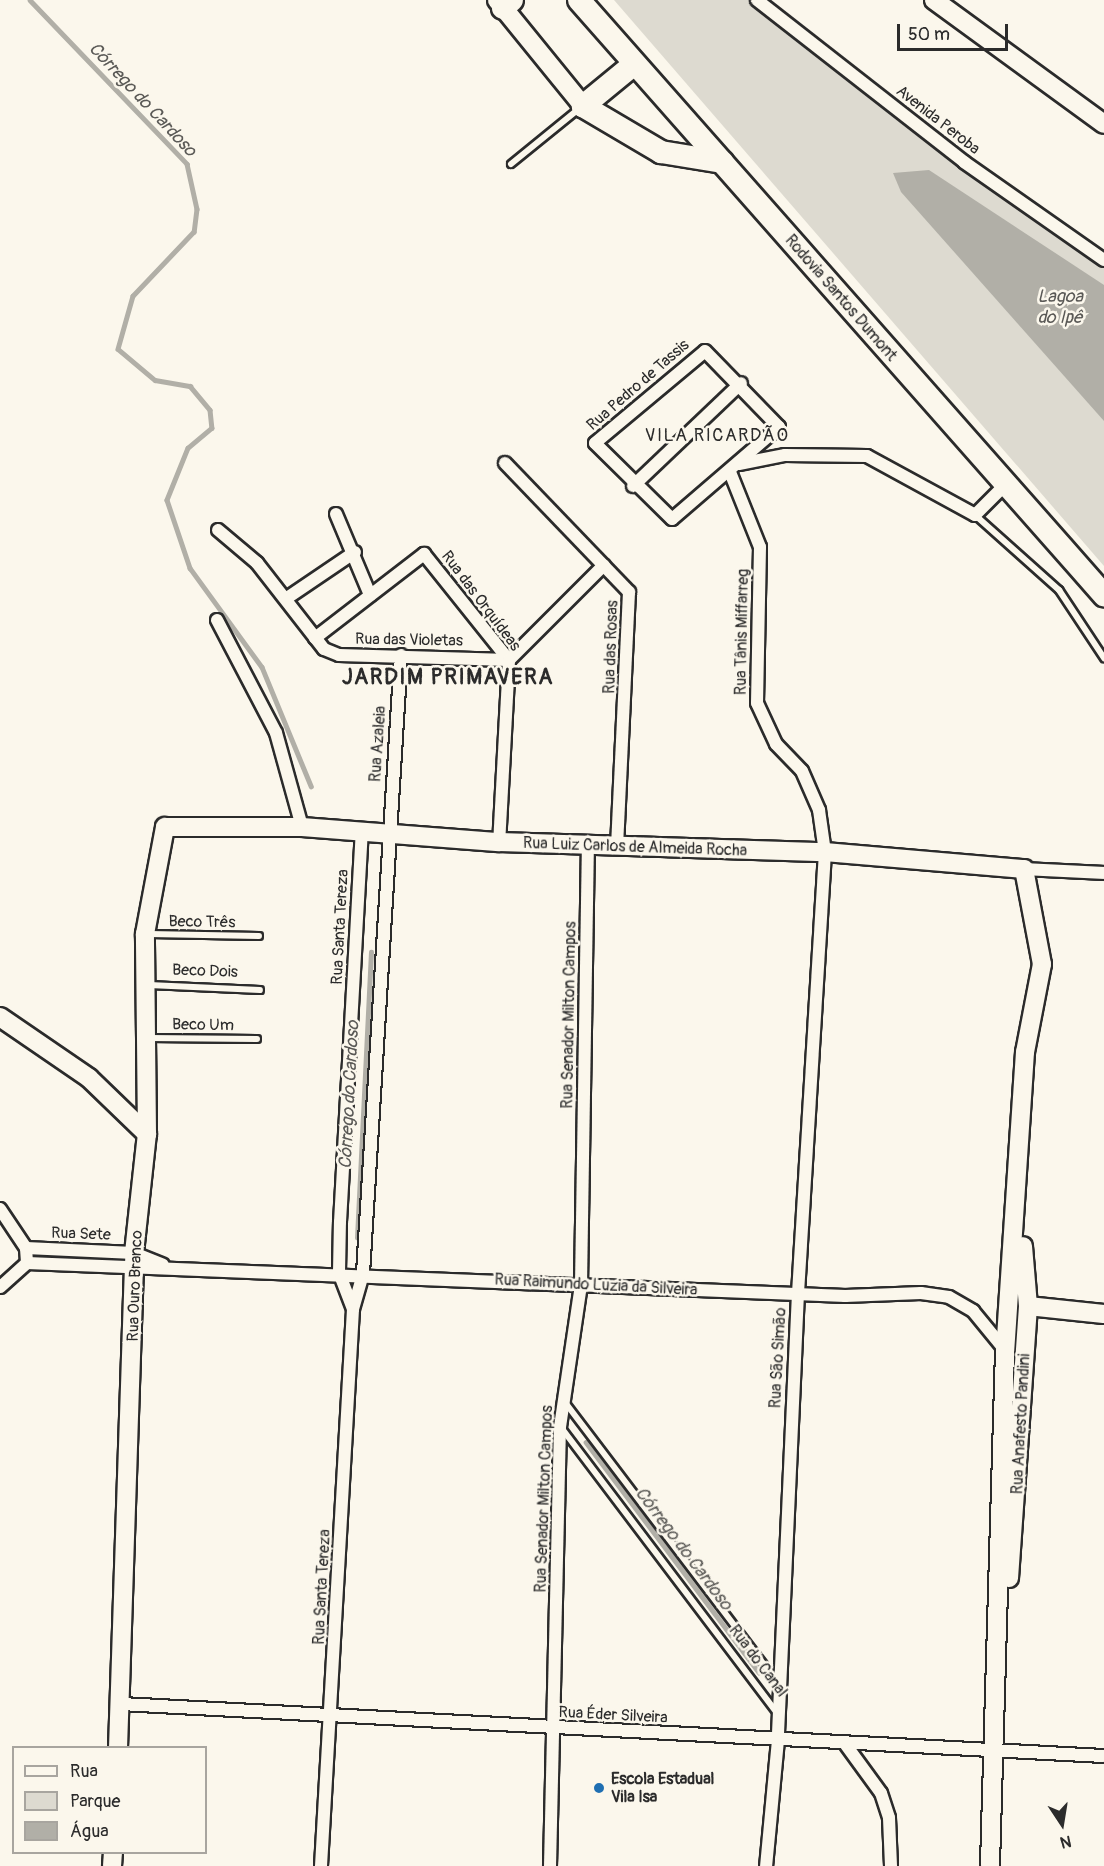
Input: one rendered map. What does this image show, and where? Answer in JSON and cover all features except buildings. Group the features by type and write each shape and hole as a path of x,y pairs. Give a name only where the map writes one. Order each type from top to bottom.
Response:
{"highway":[{"name":"Rodovia Santos Dumont","path":"579,0 633,65 1008,482 1104,595"},
{"path":"633,65 583,106 661,153 722,162"}],"street":[{"name":"Avenida Peroba","path":"757,0 964,162 1104,260"},
{"path":"934,0 1104,124"},
{"path":"504,3 583,106"},
{"name":"Rua Pedro de Tassis","path":"633,486 595,446 701,351 741,382 779,427 734,468"},
{"path":"741,382 633,486 672,519 734,468 785,455 867,456 975,515 1008,482"},
{"name":"Rua das Rosas","path":"505,463 629,592 631,604 617,846"},
{"name":"Rua Tânis Miffarreg","path":"734,468 760,547 757,703 776,744 802,771 819,810 825,852"},
{"path":"336,514 355,552 370,595"},
{"path":"218,530 287,598 315,638"},
{"path":"287,598 355,552"},
{"name":"Rua das Orquídeas","path":"315,638 424,554 509,660 499,842"},
{"path":"509,660 604,565"},
{"path":"217,620 276,733 302,826"},
{"name":"Rua das Violetas","path":"315,638 339,655 509,660"},
{"name":"Rua Azaleia","path":"388,834 401,656"},
{"name":"Rua Luiz Carlos de Almeida Rocha","path":"165,827 302,826 499,842 825,852 1024,869 1104,873"},
{"name":"Rua Ouro Branco","path":"118,1746 134,1262 147,1134 148,985 145,934 165,827"},
{"name":"Rua Santa Tereza","path":"353,1309 339,1272 362,832"},
{"name":"Rua Santa Tereza","path":"321,1866 332,1715 353,1309 363,1273 388,834"},
{"name":"Rua Senador Milton Campos","path":"550,1866 555,1728 560,1427 581,1285 588,846"},
{"name":"Rua São Simão","path":"766,1866 778,1740 778,1683 798,1293 825,852"},
{"name":"Rua Anafesto Pandini","path":"990,1866 997,1748 1005,1350 1025,1052 1042,964 1024,869"},
{"path":"0,1017 89,1078 147,1134"},
{"name":"Rua Anafesto Pandini","path":"997,1662 1015,1537 1028,1306 1017,1185"},
{"path":"0,1209 26,1256 0,1287"},
{"name":"Rua Sete","path":"26,1256 134,1262"},
{"name":"Rua Sete","path":"26,1256 134,1262"},
{"name":"Rua Raimundo Luzia da Silveira","path":"134,1262 164,1266"},
{"name":"Rua Raimundo Luzia da Silveira","path":"134,1262 164,1266 363,1273 581,1285 949,1297 973,1311 1005,1350"},
{"path":"1028,1306 1104,1314"},
{"name":"Rua Éder Silveira","path":"120,1704 846,1745 997,1748 1104,1756"},
{"path":"846,1745 881,1793 889,1818 891,1866"}],"lane":[{"path":"511,164 583,106"},
{"path":"975,515 1059,590 1104,658"},
{"name":"Beco Três","path":"145,934 259,936"},
{"name":"Beco Dois","path":"148,985 260,990"},
{"name":"Beco Um","path":"148,1038 257,1039"},
{"name":"Rua do Canal","path":"563,1401 778,1683"},
{"name":"Rua do Canal","path":"560,1427 778,1714"}],"green space":[{"path":"614,0 752,0 1104,264 1104,566"}],"water":[{"name":"Lagoa do Ipê","path":"929,170 1104,285 1104,421 901,192 893,173"}],"waterway":[{"name":"Córrego do Cardoso","path":"30,0 187,164 197,209 194,232 133,296 118,349 155,380 190,386 210,410 212,428 188,448 167,500 190,568 262,667 311,786"},
{"name":"Córrego do Cardoso","path":"357,1238 371,952"},
{"name":"Córrego do Cardoso","path":"586,1442 759,1672"}],"place":[{"name":"Escola Estadual Vila Isa","path":"599,1788"}],"district":[{"name":"VILA RICARDÃO","path":"717,436"},
{"name":"JARDIM PRIMAVERA","path":"448,678"}]}
